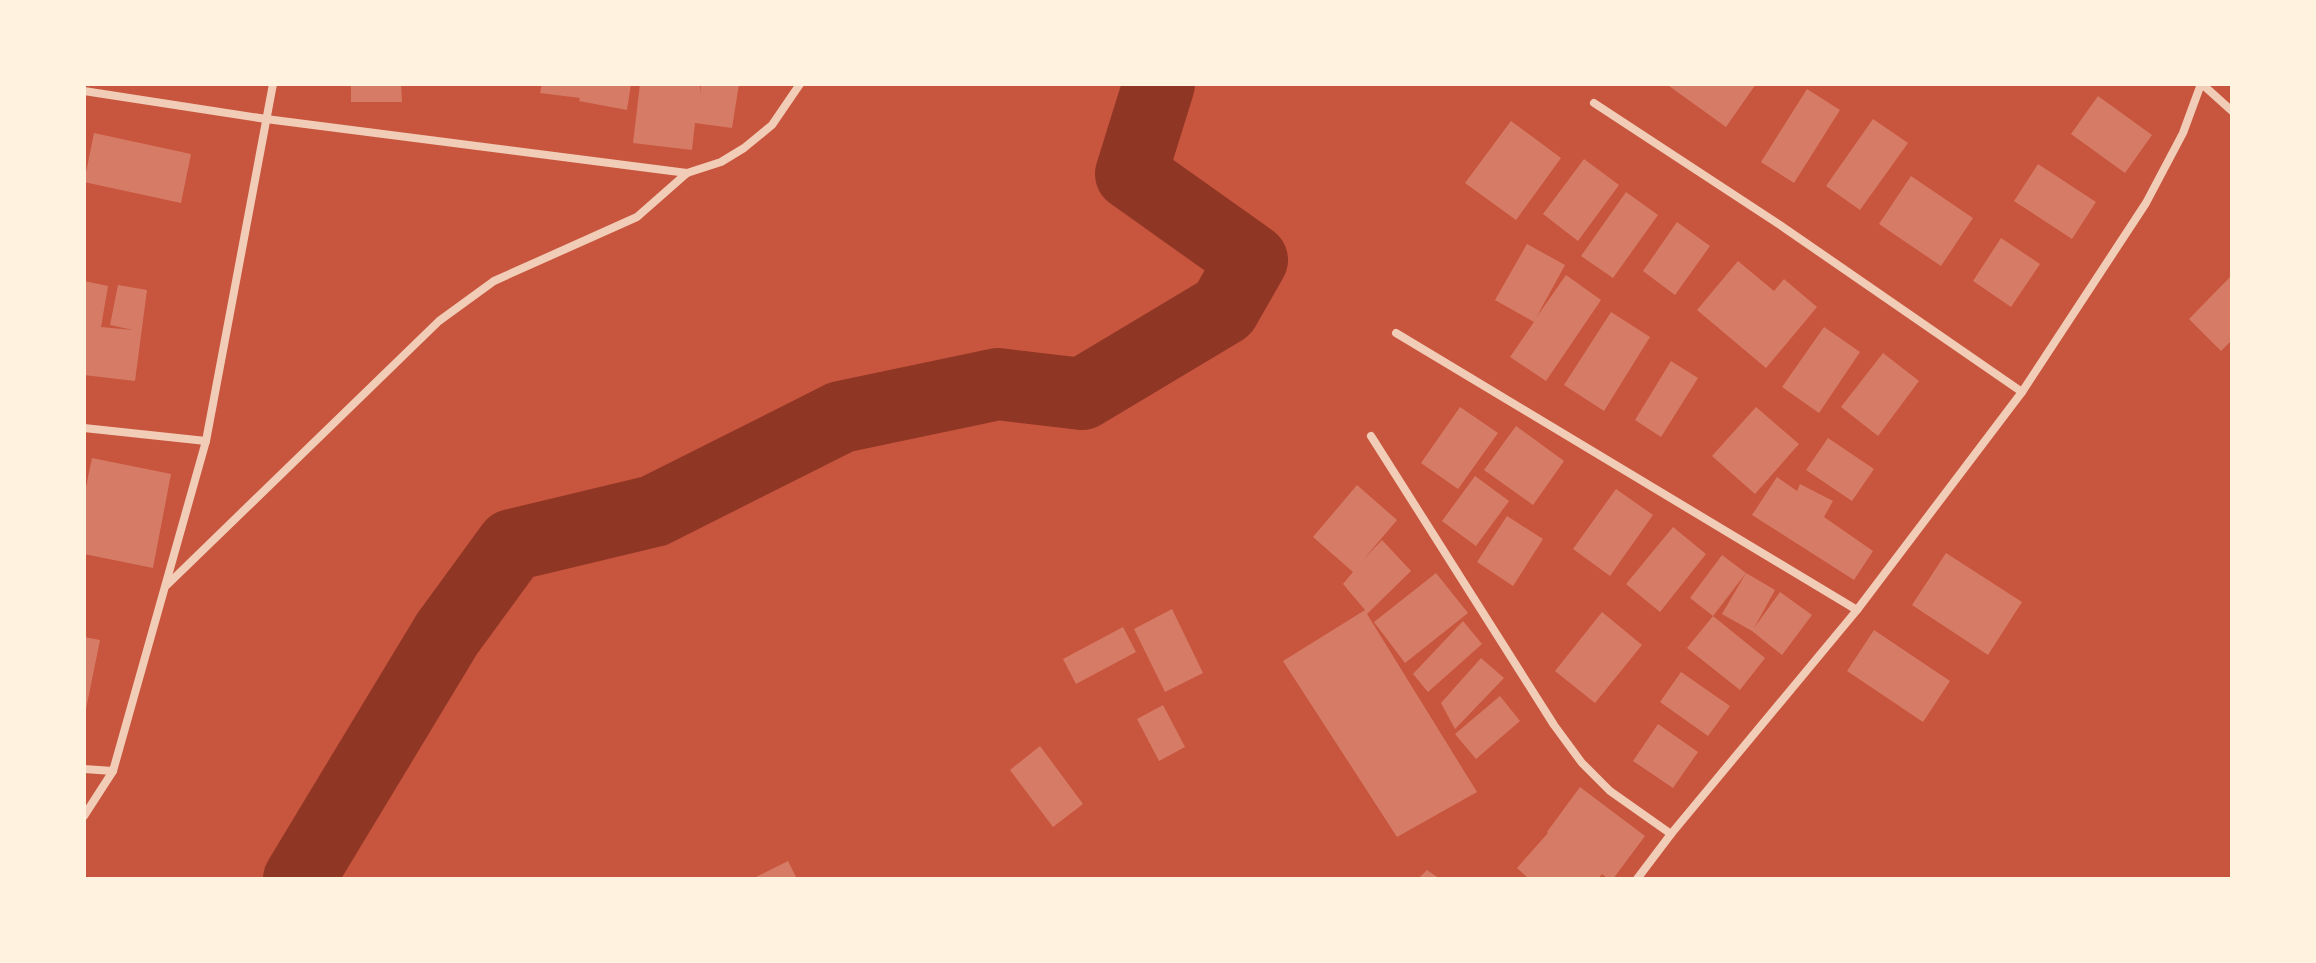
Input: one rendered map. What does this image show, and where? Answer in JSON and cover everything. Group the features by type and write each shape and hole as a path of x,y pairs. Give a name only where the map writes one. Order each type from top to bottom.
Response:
{"street":[{"path":"84,816 113,771 206,441 273,84"},
{"path":"167,585 439,321 494,281 637,217 687,173 721,162 744,148 772,125 800,84"},
{"path":"1637,879 1857,610 2022,392 2146,203 2183,133 2202,84 2232,111"},
{"path":"84,91 266,119 687,173"},
{"path":"1594,103 1780,225 2022,392"},
{"path":"1396,333 1857,610"},
{"path":"84,428 206,441"},
{"path":"1371,436 1546,712 1582,763 1610,791 1671,834"},
{"path":"84,769 113,771"}],"building":[{"path":"351,84 401,84 402,102 351,102"},
{"path":"542,84 631,84 627,110 579,101 580,98 540,93"},
{"path":"640,84 700,84 700,94 701,84 739,84 732,128 695,123 692,150 633,143"},
{"path":"1756,84 1726,127 1669,86"},
{"path":"1807,89 1840,110 1794,183 1761,162"},
{"path":"2098,96 2152,135 2125,173 2071,134"},
{"path":"1873,119 1908,143 1860,210 1826,186"},
{"path":"1511,121 1561,158 1516,220 1465,183"},
{"path":"94,133 191,154 181,203 84,182"},
{"path":"1584,159 1619,185 1578,241 1543,214"},
{"path":"2038,164 2096,202 2072,239 2014,201"},
{"path":"1911,176 1973,218 1941,266 1879,224"},
{"path":"1626,192 1658,215 1613,278 1581,256"},
{"path":"1677,222 1710,246 1675,295 1643,271"},
{"path":"2001,238 2040,264 2011,307 1973,281"},
{"path":"1527,244 1565,265 1536,318 1566,275 1601,300 1546,381 1510,357 1534,322 1495,300"},
{"path":"1738,261 1774,291 1784,279 1817,307 1766,368 1697,310"},
{"path":"2232,275 2232,340 2221,351 2189,319"},
{"path":"84,281 108,286 101,327 133,330 110,325 118,285 147,290 135,381 84,375"},
{"path":"1611,312 1650,337 1604,411 1564,385"},
{"path":"1824,327 1860,352 1819,413 1782,387"},
{"path":"1883,353 1919,381 1878,436 1841,407"},
{"path":"1671,361 1698,378 1661,437 1635,420"},
{"path":"1460,407 1498,433 1458,489 1421,463"},
{"path":"1756,407 1799,444 1755,494 1712,456"},
{"path":"1516,426 1564,461 1533,505 1484,470"},
{"path":"1828,438 1874,469 1852,501 1806,470"},
{"path":"92,458 171,474 153,568 84,554 84,497"},
{"path":"1475,476 1509,501 1476,546 1442,521"},
{"path":"1777,477 1797,491 1800,484 1833,501 1824,517 1873,551 1854,580 1752,515"},
{"path":"1357,485 1397,520 1363,560 1382,540 1411,571 1367,614 1477,792 1397,837 1283,661 1365,610 1343,584 1353,572 1313,537"},
{"path":"1616,489 1653,515 1610,576 1573,549"},
{"path":"1507,516 1543,539 1513,586 1477,562"},
{"path":"1673,527 1706,554 1660,612 1626,584"},
{"path":"1946,553 2022,602 1988,655 1912,605"},
{"path":"1722,555 1746,573 1713,616 1690,598"},
{"path":"1436,573 1468,613 1405,663 1374,622"},
{"path":"1746,573 1775,590 1754,628 1780,592 1812,615 1782,655 1752,631 1722,614"},
{"path":"1172,609 1203,673 1165,692 1134,629"},
{"path":"1602,612 1642,645 1595,703 1555,671"},
{"path":"1713,616 1765,658 1740,690 1687,648"},
{"path":"1463,621 1482,644 1428,692 1413,674"},
{"path":"1123,627 1136,652 1076,684 1063,659"},
{"path":"1874,630 1950,681 1923,722 1847,671"},
{"path":"84,637 100,640 85,714 84,714"},
{"path":"1481,658 1504,678 1455,729 1441,703"},
{"path":"1681,672 1730,706 1708,736 1660,702"},
{"path":"1500,696 1520,721 1476,759 1455,734"},
{"path":"1163,705 1185,747 1159,761 1137,719"},
{"path":"1658,724 1698,752 1673,788 1633,761"},
{"path":"1040,746 1083,804 1053,827 1010,770"},
{"path":"1580,787 1645,836 1613,879 1602,874 1598,879 1529,879 1517,868 1548,833"},
{"path":"788,861 797,879 752,879"},
{"path":"1427,870 1440,879 1418,879"}],"waterway":[{"path":"299,879 447,634 512,545 654,511 841,417 998,384 1082,394 1224,309 1252,260 1131,174 1159,84"}]}
